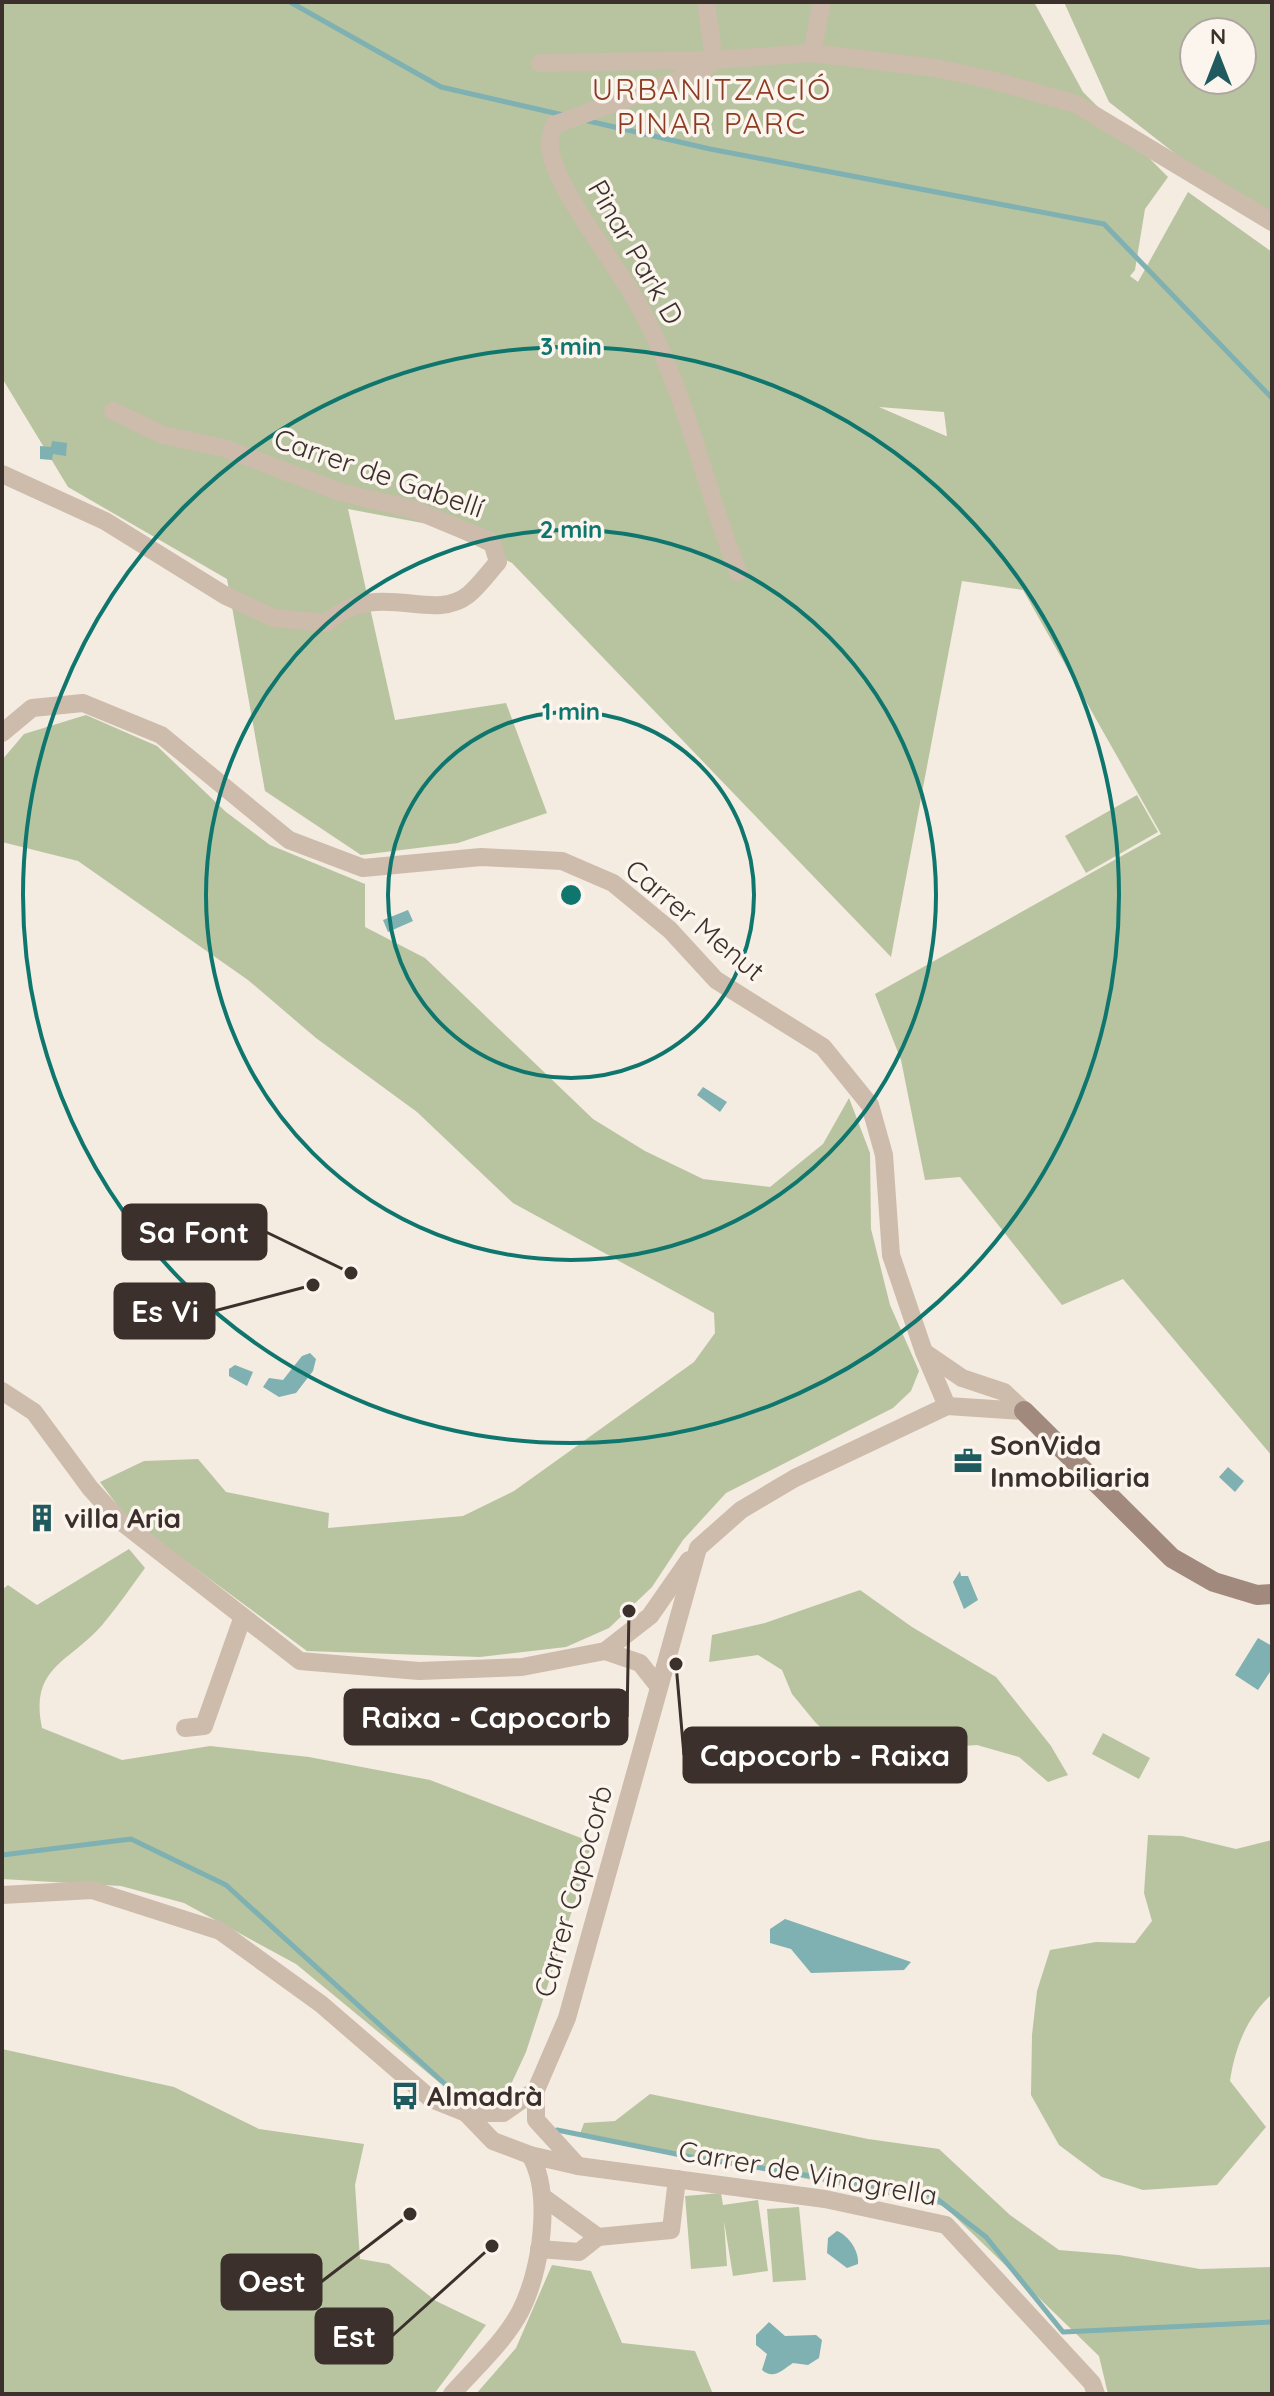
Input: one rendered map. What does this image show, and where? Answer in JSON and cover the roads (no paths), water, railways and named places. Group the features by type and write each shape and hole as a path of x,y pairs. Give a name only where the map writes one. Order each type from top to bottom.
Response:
{"street":[{"path":"706,2 714,60"},
{"path":"812,53 822,2"},
{"path":"540,63 714,60 812,53 936,68 1076,104 1272,222"},
{"name":"Pinar Park D","path":"714,60 703,71 554,125 549,139 562,180 633,295 662,353 714,511 738,572"},
{"name":"Carrer de Gabellí","path":"2,474 105,521 226,596 274,618 326,623 342,609 371,600 436,605 467,597 498,562 492,542 415,510 340,492 224,448 163,435 113,411"},
{"name":"Carrer Menut","path":"2,733 32,708 83,703 161,735 289,840 363,868 481,857 549,860 562,861 613,883 670,930 716,980 823,1047 870,1105 884,1155 891,1255 924,1352 947,1406"},
{"path":"924,1352 962,1378 1004,1392 1172,1558 1214,1582 1257,1595 1272,1594"},
{"path":"2,1391 34,1412 90,1488 119,1520 242,1619 300,1661 419,1671 522,1667 605,1651 650,1616 698,1548 741,1510 795,1478 947,1406 1024,1411"},
{"name":"Carrer Capocorb","path":"536,2090 567,2018 698,1548"},
{"path":"185,1728 204,1726 242,1619"},
{"path":"605,1651 640,1663 659,1687"},
{"path":"2,1895 92,1890 220,1931 321,2004 431,2099 466,2113 503,2113 536,2090"},
{"path":"536,2090 536,2120 578,2166"},
{"name":"Carrer de Vinagrella","path":"466,2113 493,2141 530,2155 578,2166 825,2199 946,2225 1092,2383 1096,2394"},
{"path":"452,2394 521,2311 539,2249 543,2197 540,2172 530,2155"},
{"path":"539,2249 579,2252 598,2237 671,2230 677,2179"},
{"path":"543,2197 598,2237"}],"water":[{"path":"52,441 67,443 66,456 53,454 52,460 40,459 40,446 51,447"},
{"path":"408,910 413,921 388,932 383,920"},
{"path":"703,1087 727,1102 720,1112 697,1095"},
{"path":"310,1353 316,1359 313,1371 296,1393 279,1397 263,1387 269,1378 283,1380 302,1356"},
{"path":"235,1365 253,1372 247,1386 229,1376 229,1369"},
{"path":"1228,1467 1244,1481 1235,1492 1219,1477"},
{"path":"960,1571 961,1576 968,1576 978,1600 964,1609 953,1582"},
{"path":"1258,1638 1272,1646 1272,1669 1258,1690 1235,1675"},
{"path":"785,1919 911,1962 904,1970 811,1973 791,1949 770,1943 770,1929"},
{"path":"837,2231 852,2244 858,2264 847,2268 827,2253 828,2238"},
{"path":"769,2322 785,2336 816,2335 822,2340 819,2358 808,2365 793,2363 774,2374 766,2373 762,2370 767,2354 756,2345 756,2335"}],"waterway":[{"path":"290,2 441,87 563,115"},
{"path":"584,120 710,149 1104,224 1272,398"},
{"path":"2,1855 131,1839 226,1885 457,2095 474,2105"},
{"path":"557,2130 691,2157 932,2195 986,2237 1063,2332 1272,2322"}],"place":[{"name":"Sa Font","path":"351,1273"},
{"name":"Es Vi","path":"313,1285"},
{"name":"SonVida Inmobiliaria","path":"968,1461"},
{"name":"villa Aria","path":"42,1518"},
{"name":"Raixa - Capocorb","path":"629,1611"},
{"name":"Capocorb - Raixa","path":"676,1664"},
{"name":"Almadrà","path":"405,2096"},
{"name":"Oest","path":"410,2214"},
{"name":"Est","path":"492,2246"}],"district":[{"name":"URBANITZACIÓ PINAR PARC","path":"712,107"}]}
